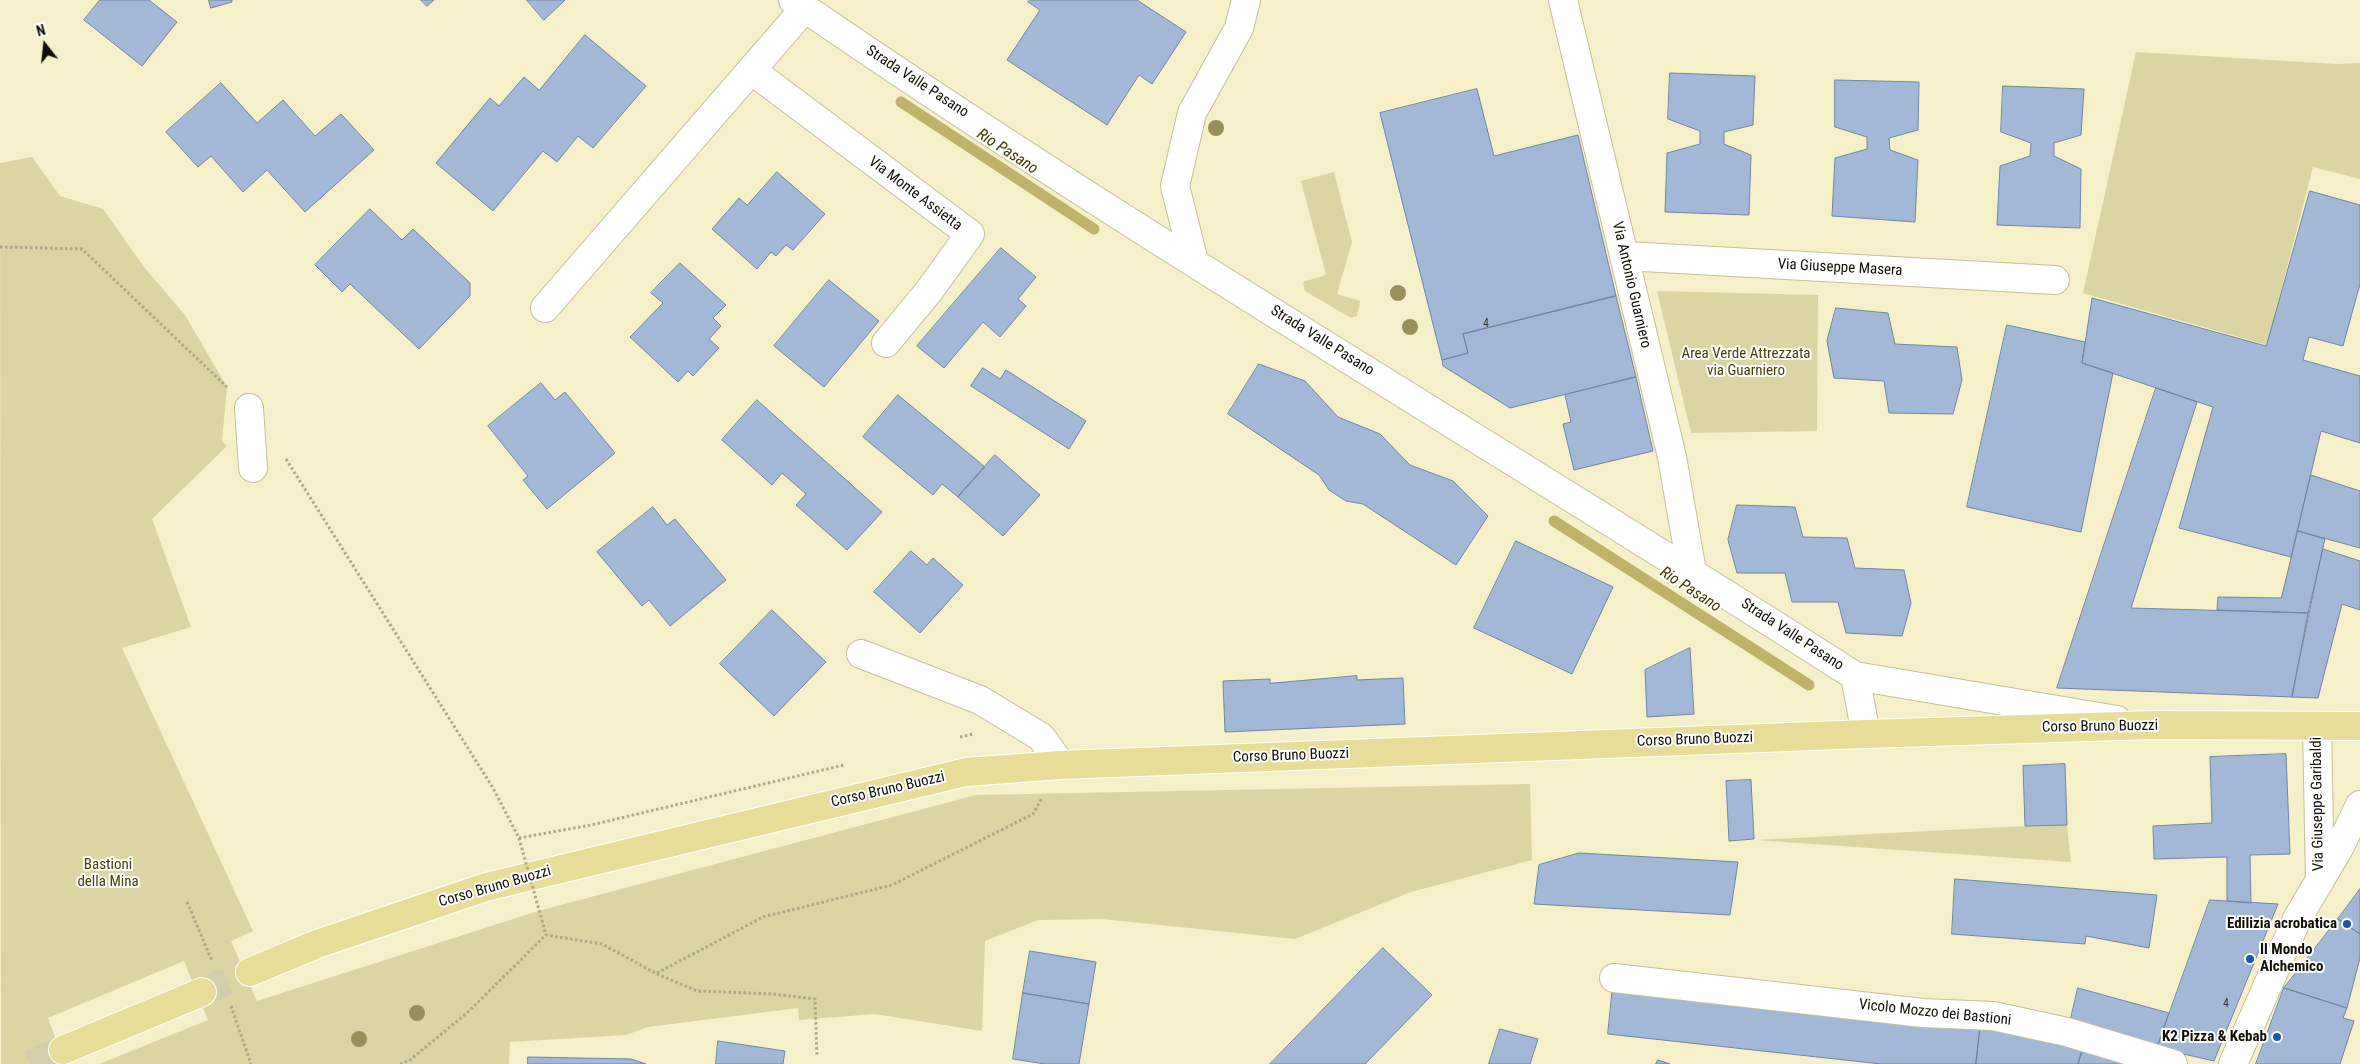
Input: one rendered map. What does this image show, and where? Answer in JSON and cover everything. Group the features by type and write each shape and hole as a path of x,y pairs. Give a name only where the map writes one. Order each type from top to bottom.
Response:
{"main road":[{"name":"Corso Bruno Buozzi","path":"250,972 317,944 486,887 966,772 1061,765 1866,734 2153,726 2360,726"},
{"path":"63,1050 202,992"}],"street":[{"path":"1194,262 1175,186 1192,113 1239,28 1246,0"},
{"name":"Via Antonio Guarniero","path":"1563,0 1672,457 1692,572"},
{"path":"545,308 751,70 799,4"},
{"name":"Strada Valle Pasano","path":"799,4 1099,202 1692,572 1855,676 2153,726"},
{"name":"Via Monte Assietta","path":"751,70 970,234 929,291 886,343"},
{"name":"Via Giuseppe Masera","path":"1625,256 2056,280"},
{"path":"248,408 253,468"},
{"path":"861,654 980,700 1041,737 1061,765"},
{"name":"Strada Valle Pasano","path":"1855,676 1866,734"},
{"name":"Via Giuseppe Garibaldi","path":"2317,726 2320,881"},
{"name":"Via Giuseppe Garibaldi","path":"2233,1064 2289,937 2360,805"},
{"path":"2338,848 2360,826"},
{"name":"Vicolo Mozzo dei Bastioni","path":"1614,978 1923,1013 1993,1016 2067,1032 2173,1064"}],"path":[{"path":"953,739 1024,726"},
{"path":"519,838 591,825 848,764"},
{"path":"656,974 762,917 892,885 1033,814 1061,765"},
{"path":"493,788 519,838 546,935"},
{"path":"546,935 602,944 656,974 697,990 815,998 817,1057"},
{"path":"400,1064 410,1060 467,1013 546,935"}],"green space":[{"path":"2136,52 2337,64 2360,63 2360,179 2313,167 2267,345 2083,293"},
{"name":"Bastioni della Mina","path":"32,157 60,196 103,209 144,267 185,315 227,387 222,441 227,446 152,519 191,627 122,648 253,931 231,941 257,1001 538,911 976,795 1530,784 1532,860 1411,892 1295,939 1102,919 1038,920 985,941 982,1031 875,1014 799,1020 798,1008 648,1027 626,1035 510,1042 509,1064 99,1064 208,1020 184,961 48,1018 65,1064 1,1064 0,163"},
{"path":"1334,172 1352,242 1337,294 1360,301 1357,316 1351,318 1305,291 1303,282 1326,275 1301,181"},
{"name":"Area Verde Attrezzata via Guarniero","path":"1657,291 1818,295 1817,431 1691,433"},
{"path":"2067,825 2071,862 1756,840 2025,826"}],"building":[{"path":"100,0 149,0 177,22 142,66 84,20"},
{"path":"209,0 232,0 232,2 211,8"},
{"path":"421,0 434,0 427,6"},
{"path":"527,0 565,0 544,20"},
{"path":"1030,0 1137,0 1186,32 1152,84 1139,75 1107,125 1007,60 1040,10 1028,2"},
{"path":"585,35 646,86 593,148 578,136 557,162 543,151 493,211 436,163 490,98 499,106 524,77 539,90"},
{"path":"1670,73 1755,76 1753,125 1724,132 1724,144 1751,155 1749,215 1665,212 1667,153 1700,144 1700,131 1668,119"},
{"path":"1835,80 1919,82 1918,130 1889,138 1890,150 1918,160 1915,222 1832,216 1835,158 1867,149 1867,137 1835,127"},
{"path":"221,83 257,123 283,100 315,136 341,114 374,150 305,212 267,170 243,192 211,156 198,167 166,132"},
{"path":"2003,86 2084,89 2081,135 2054,143 2054,156 2081,169 2080,228 1997,225 2000,166 2030,156 2031,143 2001,132"},
{"path":"1477,89 1494,156 1578,135 1616,296 1463,334 1468,353 1442,360 1380,113"},
{"path":"777,172 825,214 793,250 786,245 776,256 771,252 757,269 712,229 739,198 747,205"},
{"path":"2310,191 2360,205 2360,284 2343,346 2309,337 2303,360 2360,376 2360,443 2321,431 2291,557 2179,528 2213,407 2082,363 2092,298 2266,346"},
{"path":"370,209 402,240 413,229 470,283 470,296 419,349 350,284 342,292 315,265"},
{"path":"1001,248 1036,277 1018,299 1026,306 1000,337 983,322 944,368 917,346"},
{"path":"680,263 726,305 713,318 721,326 709,339 719,348 693,376 688,371 678,382 630,337 663,303 651,293"},
{"path":"829,280 879,321 824,387 774,346"},
{"path":"1616,296 1636,377 1510,408 1443,366 1442,360 1468,353 1463,334"},
{"path":"1836,308 1888,313 1895,344 1957,347 1962,380 1953,414 1889,413 1884,381 1834,378 1827,341"},
{"path":"2007,325 2085,342 2082,363 2113,373 2081,532 1967,507"},
{"path":"1259,364 1305,381 1338,417 1380,434 1410,465 1453,481 1488,516 1456,565 1363,504 1346,501 1329,490 1319,475 1228,414"},
{"path":"983,368 1000,379 1006,370 1086,421 1069,449 971,386"},
{"path":"1636,377 1653,451 1574,470 1563,424 1571,422 1565,395"},
{"path":"541,383 555,400 565,392 615,453 547,509 523,480 528,476 488,426"},
{"path":"2156,388 2197,402 2131,608 2308,613 2292,697 2057,688"},
{"path":"898,395 985,467 958,497 942,484 933,495 863,437"},
{"path":"757,400 882,512 847,550 796,505 806,494 782,473 772,485 722,440"},
{"path":"995,455 1040,495 1003,536 958,497"},
{"path":"2311,475 2360,491 2360,548 2298,531"},
{"path":"1737,505 1795,507 1803,537 1847,538 1855,568 1904,570 1911,603 1902,636 1846,633 1838,602 1792,602 1785,573 1737,573 1728,540"},
{"path":"653,507 667,525 675,519 726,580 670,626 649,600 642,606 597,552"},
{"path":"2298,531 2325,539 2308,613 2217,610 2218,597 2281,598"},
{"path":"1516,541 1613,587 1572,674 1474,628"},
{"path":"2323,549 2360,561 2360,610 2342,604 2318,698 2292,697"},
{"path":"911,551 927,565 933,558 963,585 920,633 874,592"},
{"path":"772,610 826,662 774,716 720,664"},
{"path":"1690,648 1694,714 1647,717 1645,670"},
{"path":"1357,676 1357,680 1403,678 1405,724 1225,732 1223,681 1270,679 1270,683"},
{"path":"2286,754 2290,854 2250,855 2251,903 2227,901 2227,857 2154,859 2153,826 2212,823 2210,757"},
{"path":"2065,764 2067,825 2025,826 2023,766"},
{"path":"1751,780 1754,839 1729,841 1726,781"},
{"path":"1579,853 1738,862 1730,915 1534,904 1539,865"},
{"path":"1955,879 2157,895 2149,948 2086,936 2085,944 1952,934"},
{"path":"2360,889 2360,934 2338,919"},
{"path":"2210,900 2278,904 2214,1061 2157,1048"},
{"path":"2338,919 2360,934 2360,958 2347,1008 2284,988"},
{"path":"1383,948 1432,995 1365,1064 1270,1064"},
{"path":"1030,951 1096,962 1089,1004 1023,993"},
{"path":"1613,985 1980,1026 1976,1064 1881,1064 1608,1034"},
{"path":"2078,988 2169,1013 2157,1048 2069,1027"},
{"path":"2284,988 2347,1008 2343,1018 2354,1021 2340,1064 2256,1064"},
{"path":"1023,993 1089,1004 1079,1064 1045,1064 1013,1059"},
{"path":"1981,1023 2084,1046 2078,1064 1976,1064"},
{"path":"1500,1029 1538,1039 1530,1064 1489,1064"},
{"path":"718,1041 785,1051 783,1064 716,1064"},
{"path":"2082,1051 2123,1064 2078,1064"},
{"path":"528,1057 631,1059 646,1064 528,1064"},
{"path":"1658,1060 1670,1064 1656,1064"}],"waterway":[{"name":"Rio Pasano","path":"901,102 1094,229"},
{"name":"Rio Pasano","path":"1554,521 1809,685"}],"tunnel":[{"path":"202,992 250,972"},
{"path":"30,1064 63,1050"}],"place":[{"name":"Edilizia acrobatica","path":"2347,924"},
{"name":"Il Mondo Alchemico","path":"2250,959"},
{"name":"K2 Pizza & Kebab","path":"2277,1037"}]}
